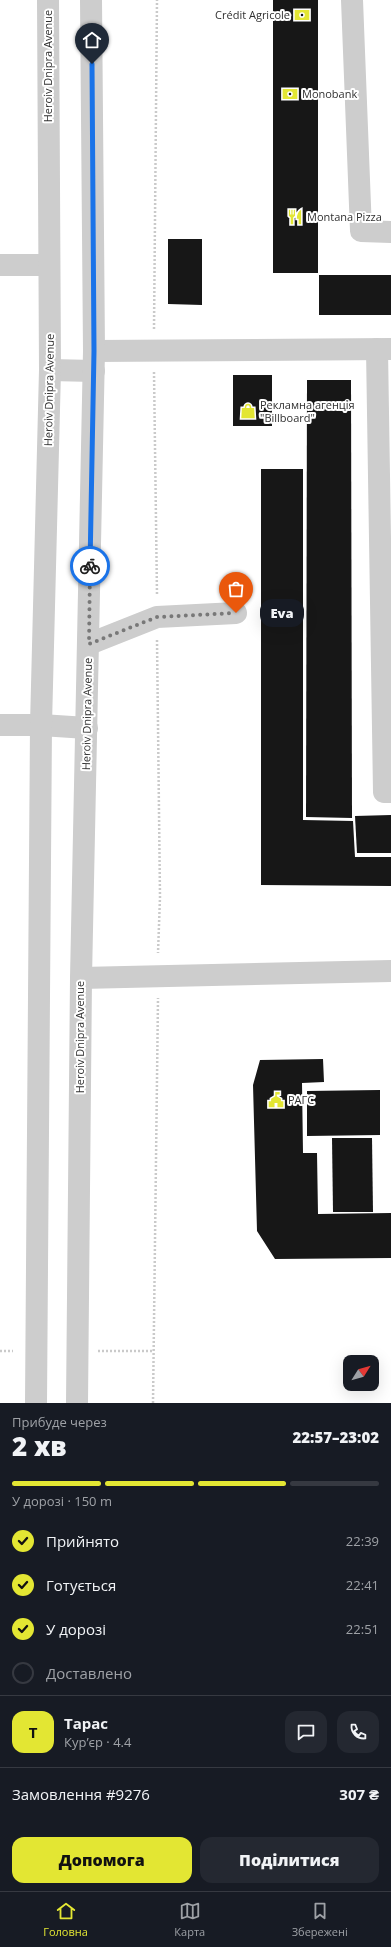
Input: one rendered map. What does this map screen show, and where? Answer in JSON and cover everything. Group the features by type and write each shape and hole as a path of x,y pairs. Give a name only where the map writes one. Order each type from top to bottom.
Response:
{"street":[{"name":"Heroiv Dnipra Avenue","path":"36,1403 41,725 50,370 48,0"},
{"name":"Heroiv Dnipra Avenue","path":"77,1403 81,978 94,361 92,0"},
{"path":"352,0 361,232 391,232"},
{"path":"0,265 49,265"},
{"path":"50,370 154,351 384,349 384,792 391,792"},
{"path":"89,644 157,617 236,613"},
{"path":"0,725 41,725 87,728"},
{"path":"81,978 391,971"}],"path":[{"path":"153,1403 160,896 154,351 157,0"}],"building":[{"path":"273,0 318,0 318,273 273,273"},
{"path":"168,239 202,239 202,305 168,304"},
{"path":"319,275 391,275 391,315 319,315"},
{"path":"233,375 272,375 272,426 233,426"},
{"path":"307,380 351,380 352,818 306,817"},
{"path":"261,469 303,469 303,820 353,821 355,857 391,857 391,886 261,885"},
{"path":"391,815 391,853 357,853 355,816"},
{"path":"323,1059 324,1082 302,1083 303,1153 317,1153 318,1214 391,1213 391,1258 275,1259 257,1231 253,1085 260,1060"},
{"path":"380,1090 380,1135 307,1136 307,1091"},
{"path":"332,1138 372,1138 373,1212 333,1212"}],"way so far":[{"path":"90,566 89,644 157,617 236,613"}],"place":[{"name":"Crédit Agricole","path":"302,15"},
{"name":"Monobank","path":"290,94"},
{"name":"Montana Pizza","path":"295,217"},
{"name":"Рекламна агенція \"Billboard\"","path":"248,411"},
{"name":"Eva","path":"236,613"},
{"name":"РАГС","path":"276,1100"}],"route":[{"path":"90,566 94,371 92,64"}]}
